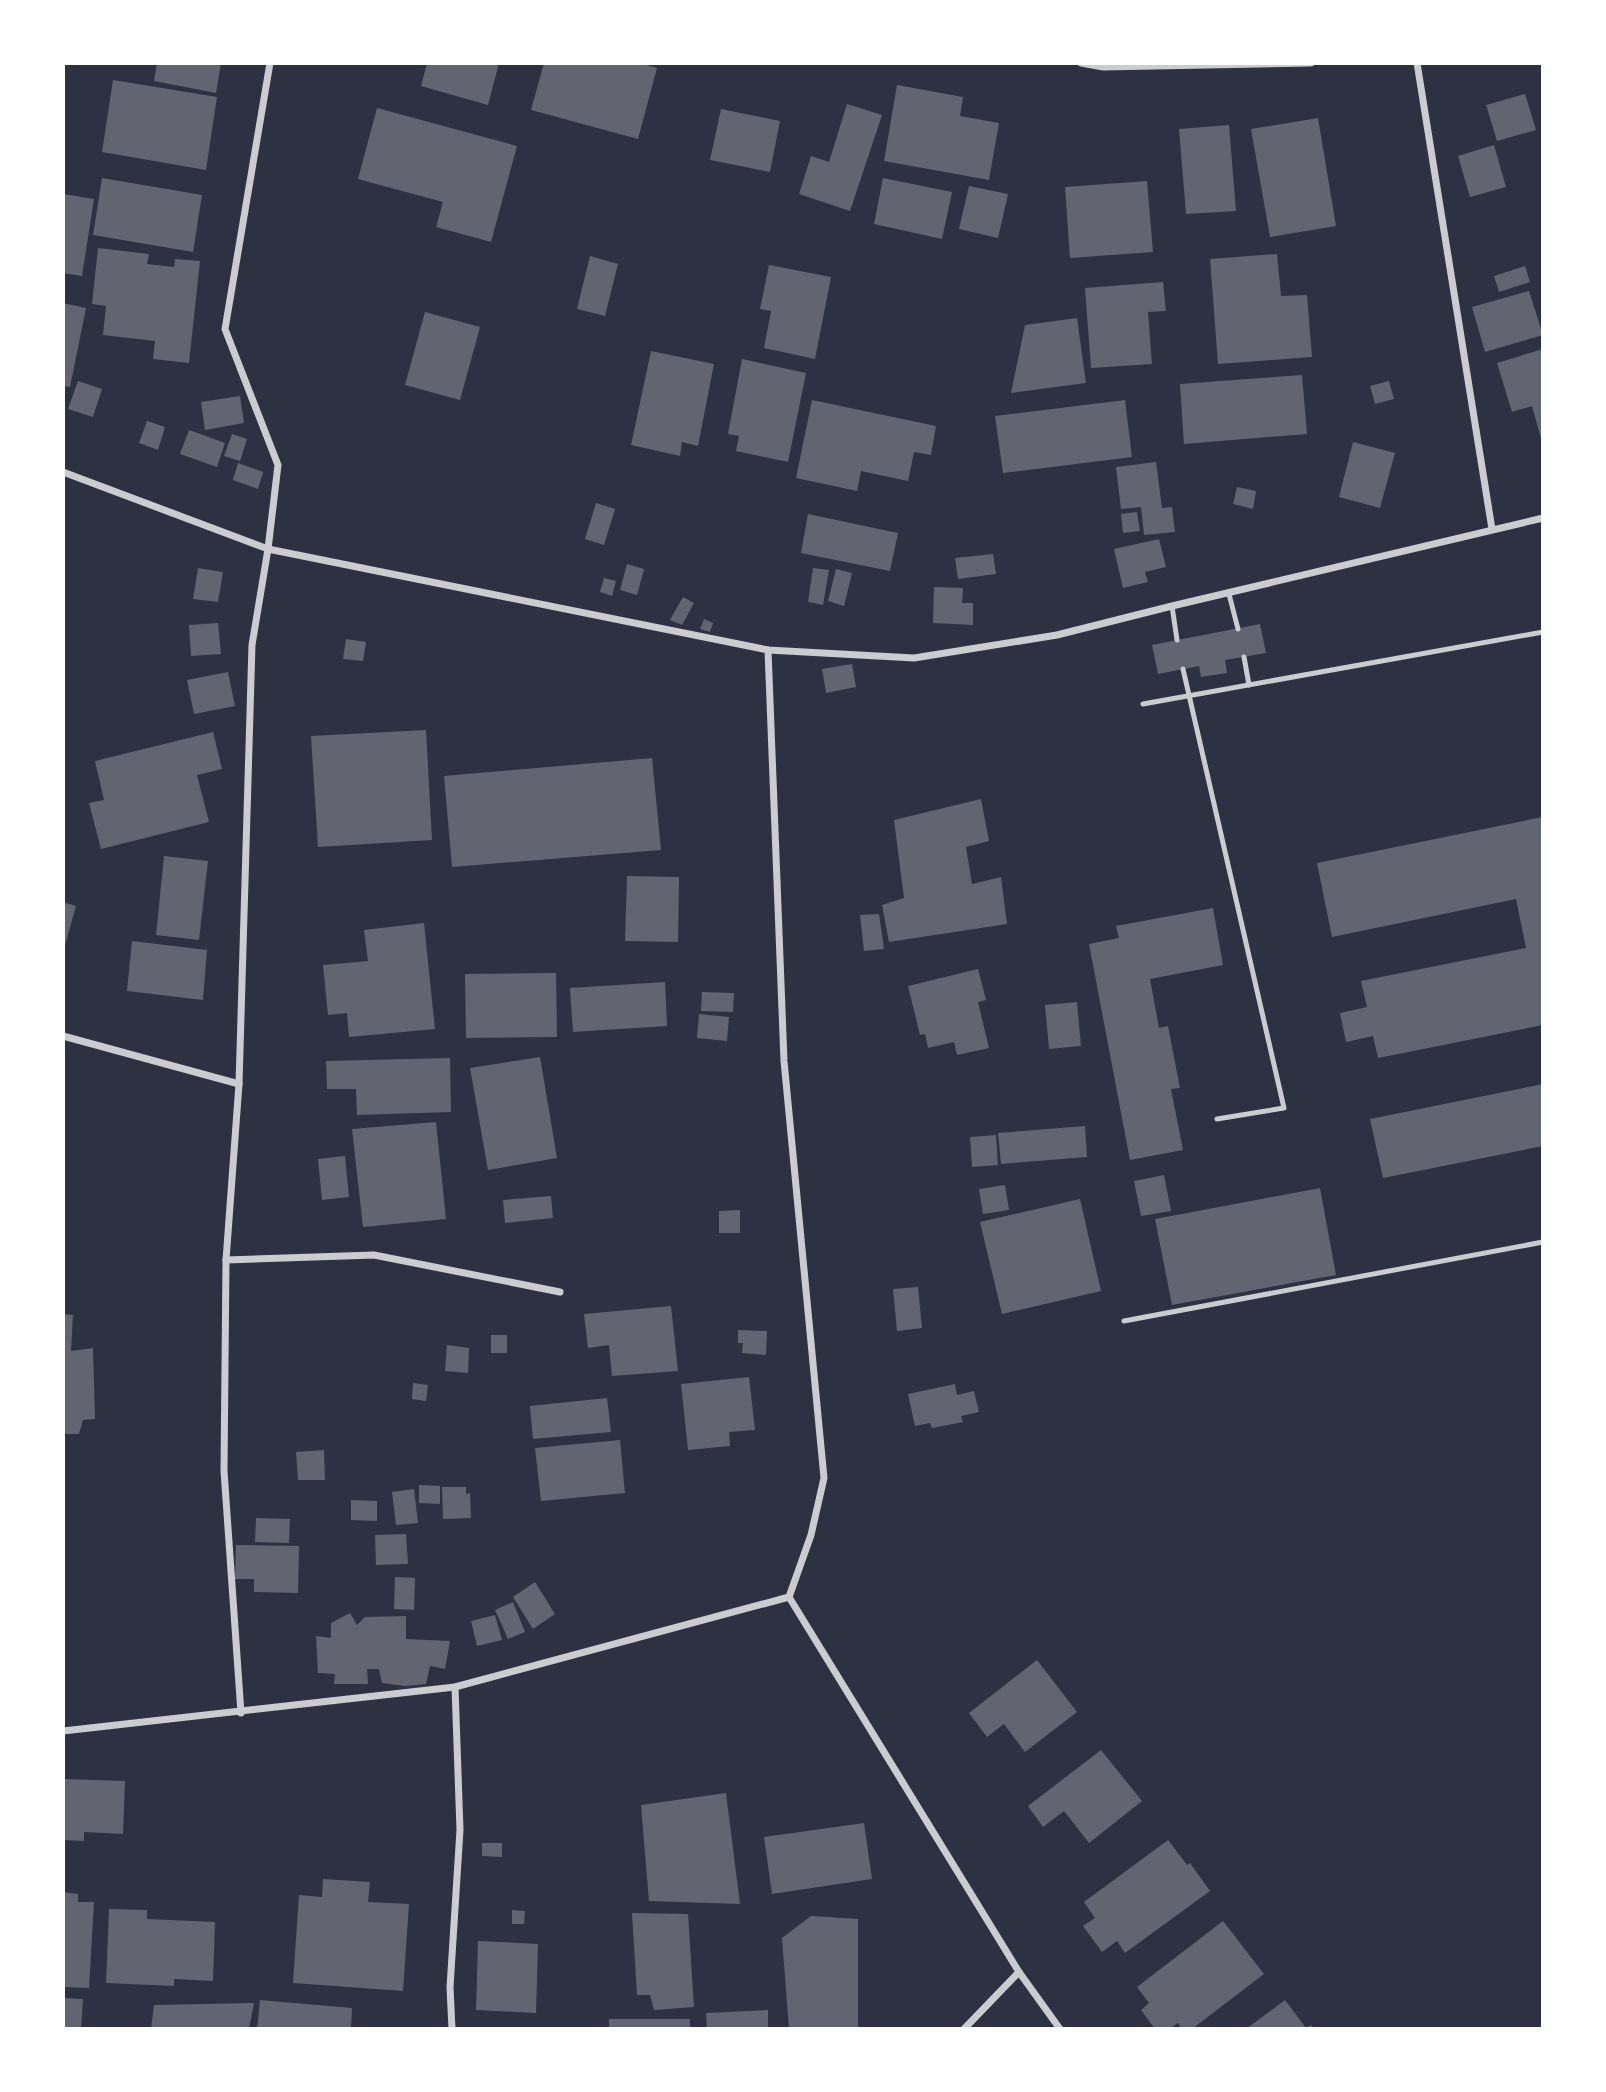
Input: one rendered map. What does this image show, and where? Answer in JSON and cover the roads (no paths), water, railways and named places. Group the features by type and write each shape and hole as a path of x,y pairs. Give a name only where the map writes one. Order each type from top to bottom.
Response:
{"street":[{"path":"241,1713 224,1471 226,1260 239,1084 252,645 268,549 278,465 225,329 270,63"},
{"path":"1081,63 1103,67 1311,63"},
{"path":"1418,63 1492,529"},
{"path":"63,472 268,549 768,650 914,658 1057,635 1492,529 1543,519"},
{"path":"768,650 784,1061 824,1478 811,1535 789,1597"},
{"path":"63,1035 239,1084"},
{"path":"226,1260 374,1255 561,1292"},
{"path":"63,1731 455,1687 789,1597"},
{"path":"789,1597 1019,1972 1060,2029"},
{"path":"452,2029 450,1987 460,1830 455,1687"},
{"path":"964,2029 1019,1972"}],"lane":[{"path":"1229,594 1238,628"},
{"path":"1172,606 1177,640"},
{"path":"1143,704 1543,632"},
{"path":"1244,657 1249,685"},
{"path":"1183,668 1284,1108 1217,1119"},
{"path":"1124,1321 1543,1242"}]}
